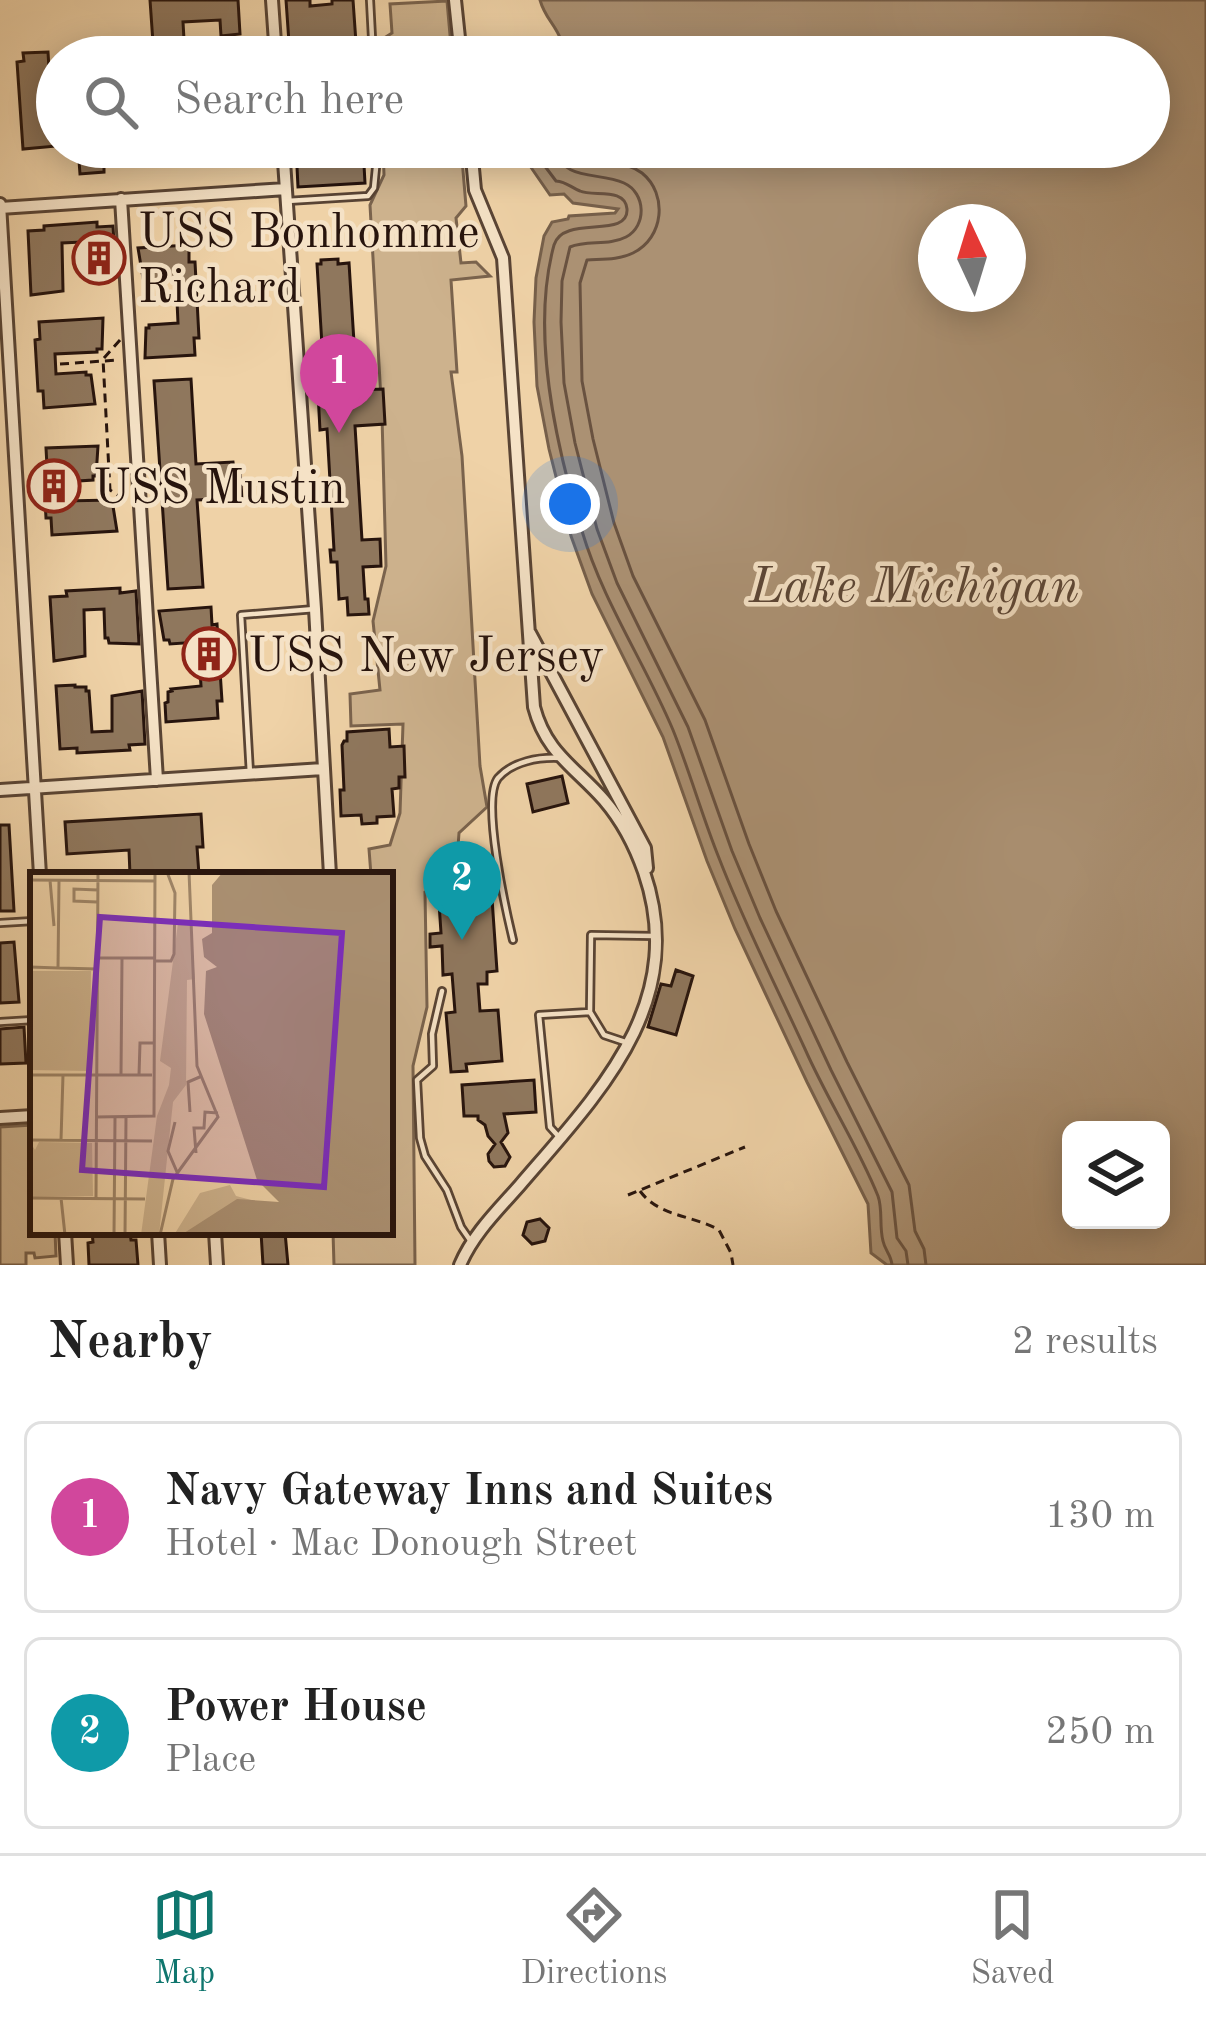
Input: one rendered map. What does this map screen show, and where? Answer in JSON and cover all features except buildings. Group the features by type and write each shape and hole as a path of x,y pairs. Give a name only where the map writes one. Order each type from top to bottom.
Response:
{"street":[{"path":"272,0 275,36"},
{"path":"455,0 459,36"},
{"path":"284,168 330,872"},
{"path":"473,168 476,190 503,258 534,707 547,742 616,817 650,890"},
{"path":"40,872 0,206 286,195"},
{"path":"122,199 157,780"},
{"path":"460,1265 472,1243 600,1091 631,1043 651,988 656,936 645,848 529,630"},
{"path":"0,790 323,769"},
{"path":"0,1118 30,1116"},
{"path":"65,1235 67,1265"},
{"path":"213,1235 217,1265"},
{"path":"159,1238 160,1265"}],"lane":[{"path":"370,0 372,36"},
{"path":"286,195 368,196 376,168"},
{"path":"250,774 241,615 315,609"},
{"path":"513,940 498,876 492,792 498,779 516,766 540,757 560,758"},
{"path":"0,923 30,921"},
{"path":"631,1043 604,1035 590,1012 591,935 656,936"},
{"path":"442,992 431,1034 433,1066 417,1080 420,1138 472,1243"},
{"path":"560,1138 550,1127 539,1015 590,1012"},
{"path":"0,1022 30,1020"}],"path":[{"path":"129,330 103,361 110,490 141,512"},
{"path":"60,364 131,359"},
{"path":"628,1195 745,1147"},
{"path":"640,1191 648,1202 718,1230 733,1265"}],"shaded area":[{"path":"447,1 450,36 387,36 392,33 390,4"},
{"path":"384,168 463,168 466,206 456,218 461,263 476,262 490,276 451,280 457,372 451,372 462,456 480,766 487,807 459,833 456,874 425,892 427,1007 413,1066 415,1265 334,1265 333,1235 393,1235 393,872 371,872 369,849 390,845 400,813 403,724 351,726 350,694 380,690 373,621 386,566 370,205"},
{"path":"30,1125 30,1235 55,1235 56,1256 35,1258 34,1253 26,1253 26,1265 0,1265 0,1127"}],"water":[{"name":"Lake Michigan","path":"540,0 1206,0 1206,1265 887,1265 871,1253 868,1204 735,929 663,737 592,594 571,536 537,386 536,278 544,236 552,222 618,209 573,203 564,194 550,195 531,168 1170,168 1170,36 559,36"}],"place":[{"name":"USS Bonhomme Richard","path":"99,258"},
{"name":"Navy Gateway Inns and Suites","path":"339,433"},
{"name":"USS Mustin","path":"54,486"},
{"name":"USS New Jersey","path":"209,654"},
{"name":"Power House","path":"462,940"}]}
